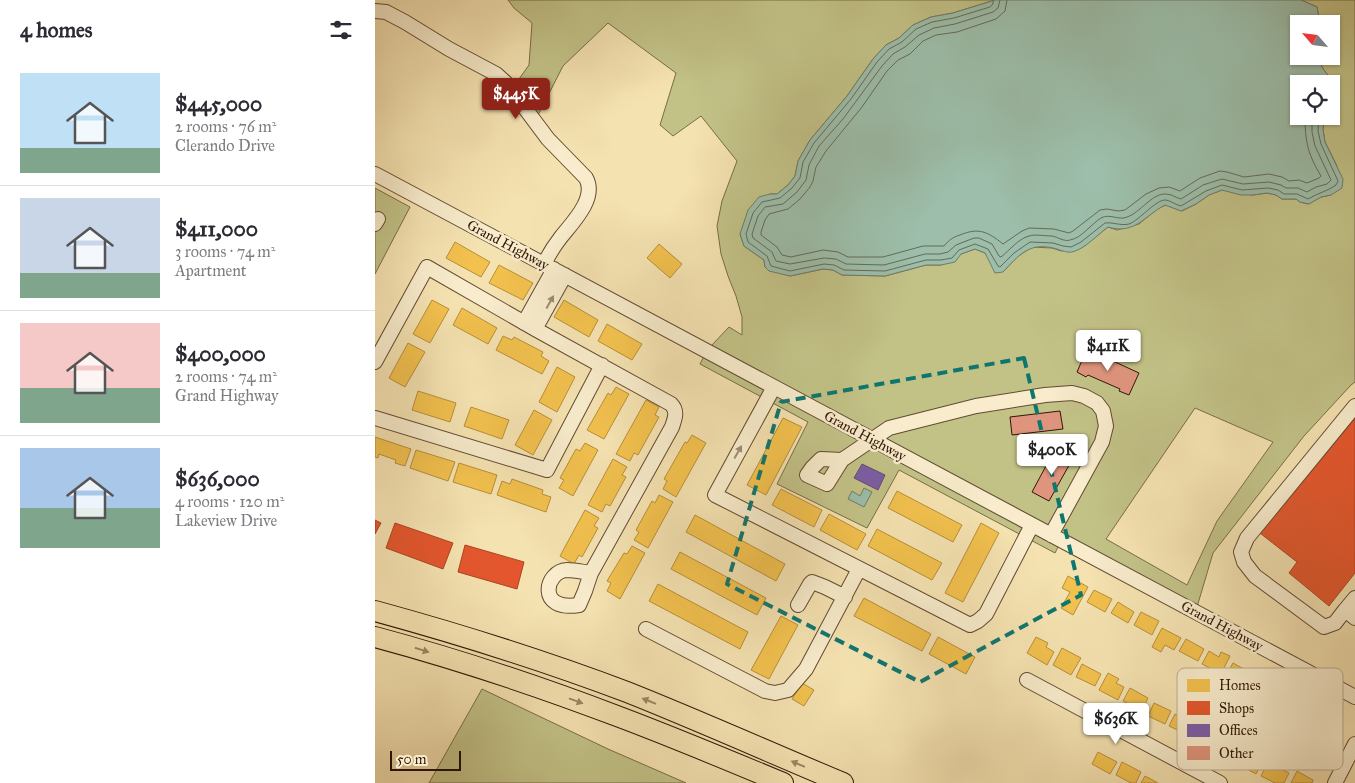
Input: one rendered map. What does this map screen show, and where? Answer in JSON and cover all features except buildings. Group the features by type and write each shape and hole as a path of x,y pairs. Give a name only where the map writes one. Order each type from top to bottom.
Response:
{"highway":[{"path":"375,611 385,616 487,644 625,692 843,783"},
{"path":"375,637 544,689 619,716 783,783"},
{"path":"686,744 756,783"}],"street":[{"path":"375,11 386,12 496,74 506,84 548,139 589,183 582,210 549,253 554,270 530,326"},
{"name":"Grand Highway","path":"375,174 1301,668"},
{"path":"375,362 427,267 671,404 675,408 676,416 672,427 591,573"},
{"path":"375,418 547,470 602,365"},
{"path":"774,387 715,495 970,626 986,614 1032,525"},
{"path":"842,460 889,428 976,406 1054,394 1072,393 1084,396 1097,403 1103,411 1105,426 1101,442 1051,535"},
{"path":"1355,406 1247,538 1241,552 1244,562 1255,576 1324,627 1350,614 1355,598"},
{"path":"646,629 765,691 775,694 788,690 806,670 859,569"},
{"path":"798,605 812,582 845,597"},
{"path":"1027,680 1177,760"},
{"name":"Grand Highway","path":"1343,691 1355,697"},
{"path":"1343,767 1355,744"},
{"path":"1196,770 1220,783"},
{"path":"1335,783 1342,770"}],"highlighted area":[{"path":"1024,358 1081,595 920,682 727,584 781,402"}],"green space":[{"path":"508,0 995,0 953,13 931,17 913,25 899,38 886,45 810,140 798,161 795,176 777,194 770,194 740,234 744,246 764,260 765,267 790,276 823,269 833,270 842,275 885,276 926,265 941,265 975,249 985,253 1003,272 1017,257 1032,247 1052,248 1061,251 1083,247 1108,227 1117,230 1139,224 1157,209 1166,205 1182,211 1209,195 1222,190 1253,195 1267,193 1282,199 1296,199 1308,204 1321,197 1331,195 1337,166 1325,142 1323,125 1340,125 1340,75 1328,75 1321,65 1340,65 1340,15 1318,15 1317,7 1301,0 1355,0 1355,382 1304,436 1213,553 1197,607 711,346 729,327 742,335 742,317 721,254 717,226 722,201 737,161 701,116 673,136 660,125 676,73 608,23 563,66 537,117 509,93 529,65 532,23 514,8","holes":["1195,408 1273,442 1217,521 1187,585 1106,539"]},
{"path":"375,188 410,207 375,274"},
{"path":"705,354 1059,545 1055,553 899,470 867,528 777,484 808,422 700,364"},
{"path":"482,689 608,749 686,783 429,783"}],"water":[{"path":"995,0 1301,0 1317,7 1318,15 1290,15 1290,65 1321,65 1328,75 1290,75 1290,125 1323,125 1325,142 1343,179 1342,188 1309,204 1296,199 1282,199 1267,193 1241,195 1222,190 1181,211 1165,205 1132,226 1117,229 1108,227 1086,245 1072,252 1045,247 1031,249 1019,256 1003,272 995,273 985,253 975,249 961,254 955,262 941,265 926,265 885,276 842,275 833,270 823,269 790,276 769,271 765,267 764,260 744,246 740,234 748,210 759,197 777,194 788,185 795,176 798,161 810,140 886,45 899,38 913,25 931,17 953,13"},
{"path":"864,488 872,492 864,507 848,499 852,491 860,496"}]}
